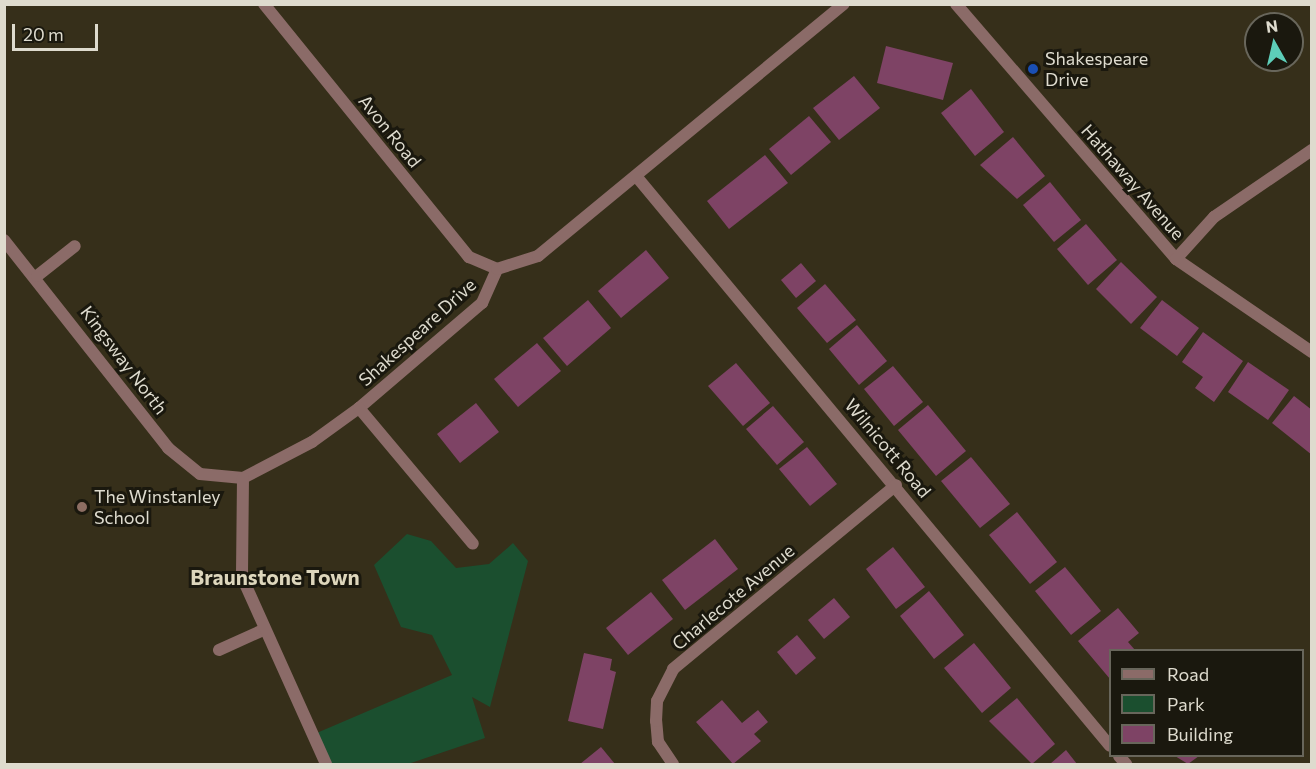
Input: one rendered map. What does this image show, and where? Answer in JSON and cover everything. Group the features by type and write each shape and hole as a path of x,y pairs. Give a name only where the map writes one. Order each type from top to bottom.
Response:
{"street":[{"name":"Avon Road","path":"264,4 469,257 497,269"},
{"name":"Shakespeare Drive","path":"243,478 312,442 359,408 482,303 497,269 538,256 844,4"},
{"name":"Hathaway Avenue","path":"956,4 1176,259 1311,352"},
{"path":"1176,259 1214,216 1311,150"},
{"name":"Wilnicott Road","path":"636,176 896,485 1109,745"},
{"name":"Kingsway North","path":"4,240 37,276 168,448 200,474 243,478"},
{"path":"37,276 75,246"},
{"path":"359,408 473,544"},
{"path":"243,478 242,577 263,630 326,765"},
{"name":"Charlecote Avenue","path":"673,765 658,742 656,721 657,701 673,669 896,485"},
{"path":"219,650 263,630"}],"green space":[{"path":"407,534 431,541 456,568 489,564 513,543 528,561 490,707 472,697 485,738 408,764 326,764 312,735 452,675 432,635 401,627 374,565"}],"building":[{"path":"886,46 953,63 943,100 877,83"},
{"path":"854,76 880,108 839,140 813,108"},
{"path":"971,89 1004,132 975,156 941,113"},
{"path":"809,116 831,142 791,175 769,149"},
{"path":"1013,137 1045,176 1017,199 980,165"},
{"path":"765,155 788,183 729,229 707,201"},
{"path":"1050,182 1081,220 1054,242 1023,205"},
{"path":"1086,224 1117,260 1088,285 1057,249"},
{"path":"646,250 669,278 621,318 598,291"},
{"path":"1121,262 1157,297 1131,324 1096,289"},
{"path":"801,263 816,281 796,298 781,280"},
{"path":"825,284 856,320 827,343 797,308"},
{"path":"588,300 611,328 567,366 543,338"},
{"path":"1162,300 1199,328 1177,356 1140,328"},
{"path":"857,325 887,361 859,385 829,349"},
{"path":"1203,332 1243,361 1214,402 1195,388 1203,377 1182,362"},
{"path":"537,343 561,371 518,407 494,379"},
{"path":"1248,362 1289,390 1268,420 1228,392"},
{"path":"736,363 770,403 743,426 708,386"},
{"path":"893,366 923,402 894,426 864,389"},
{"path":"1294,396 1312,410 1312,455 1272,423"},
{"path":"476,403 499,432 460,463 437,434"},
{"path":"928,405 966,451 936,476 898,430"},
{"path":"773,406 804,442 777,465 746,429"},
{"path":"807,447 837,484 810,506 779,469"},
{"path":"971,457 1010,504 980,528 941,481"},
{"path":"1017,512 1057,562 1030,584 989,535"},
{"path":"715,539 738,569 685,610 662,580"},
{"path":"893,547 925,587 896,609 866,569"},
{"path":"1065,567 1101,611 1071,635 1035,591"},
{"path":"929,591 964,635 934,659 900,616"},
{"path":"651,592 673,619 628,655 606,628"},
{"path":"834,598 850,617 824,639 808,620"},
{"path":"1118,608 1139,633 1128,642 1134,649 1109,649 1109,678 1078,641"},
{"path":"797,635 816,658 796,675 777,652"},
{"path":"974,643 1011,688 982,713 944,668"},
{"path":"584,653 612,659 610,670 616,672 603,729 568,721"},
{"path":"1017,698 1055,744 1032,764 989,721"},
{"path":"722,700 742,723 758,710 768,722 754,734 761,741 733,764 696,722"},
{"path":"601,747 615,764 580,764"},
{"path":"1066,750 1077,764 1050,764"},
{"path":"1177,757 1198,757 1188,764"}],"place":[{"name":"Shakespeare Drive","path":"1033,69"},
{"name":"The Winstanley School","path":"82,507"}],"district":[{"name":"Braunstone Town","path":"275,577"}]}
